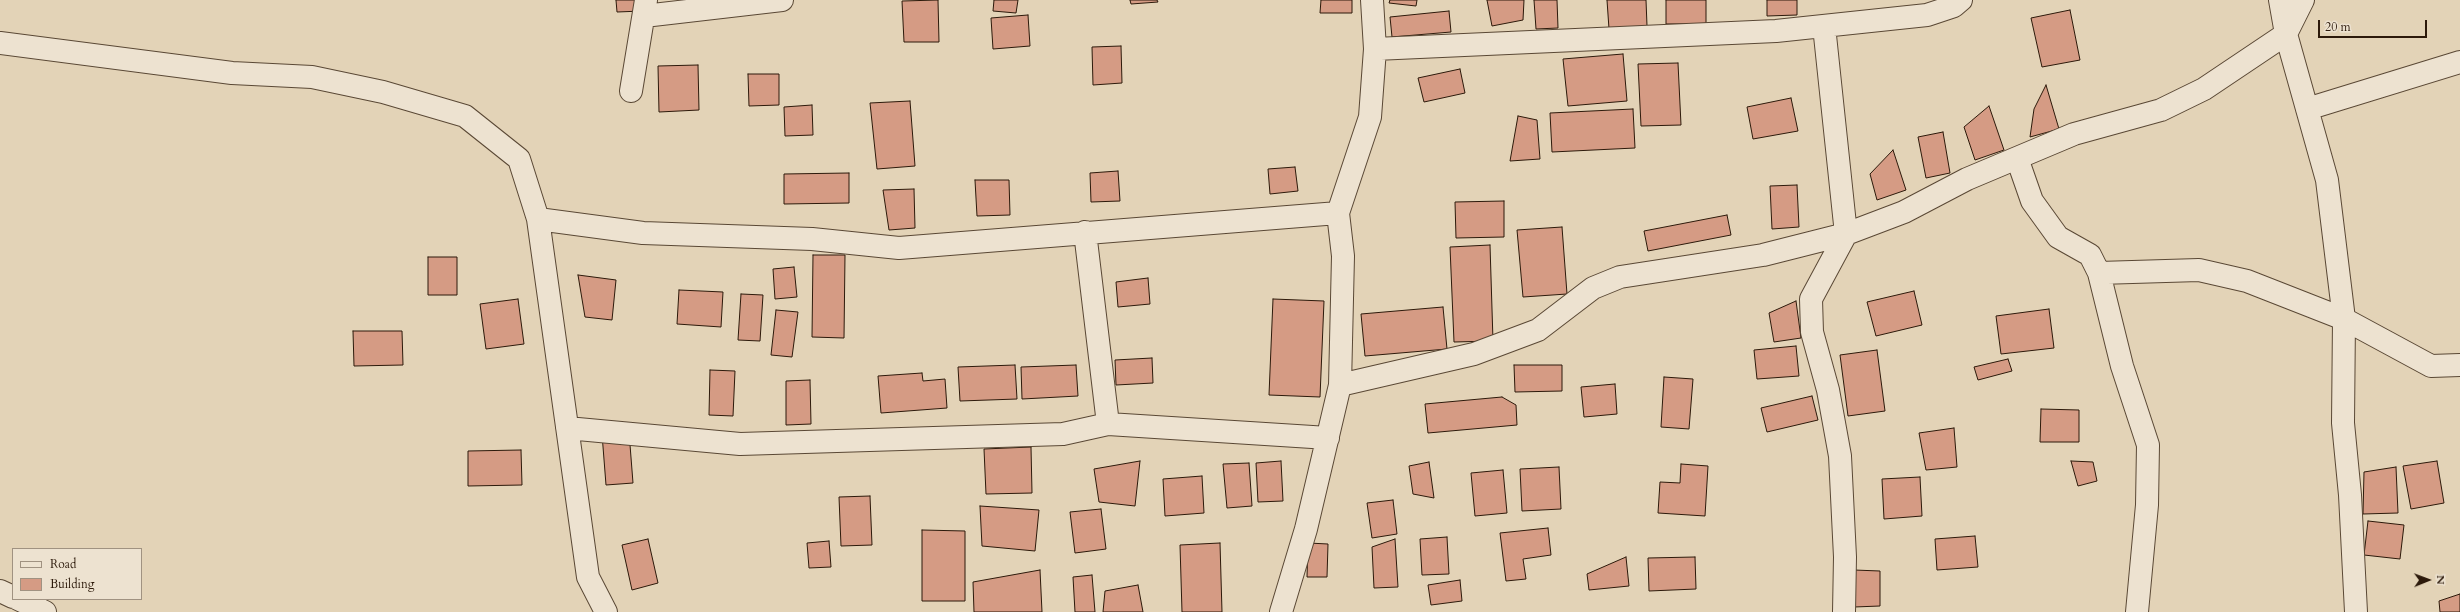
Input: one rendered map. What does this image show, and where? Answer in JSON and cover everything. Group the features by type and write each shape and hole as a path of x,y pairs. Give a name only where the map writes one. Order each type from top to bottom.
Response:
{"street":[{"path":"631,92 645,8 782,0"},
{"path":"1281,612 1306,529 1340,385 1343,256 1338,213 1370,117 1375,49 1372,0"},
{"path":"1375,49 1776,31 1927,15 1954,6 1961,0"},
{"path":"2280,0 2286,34 2327,180 2344,320 2342,423 2350,495 2356,612"},
{"path":"1340,385 1474,354 1538,330 1593,288 1620,277 1763,255 1846,234 1904,212 1967,178 2074,134 2161,110 2204,89 2286,34 2303,0"},
{"path":"1824,26 1846,234 1811,299 1812,332 1828,390 1840,456 1845,557 1844,612"},
{"path":"0,43 232,73 312,77 383,92 465,116 519,159 538,219 588,577 606,612"},
{"path":"2307,109 2460,62"},
{"path":"2017,158 2032,201 2058,236 2090,255 2099,273 2122,366 2148,445 2147,505 2137,612"},
{"path":"538,219 643,234 812,239 899,248 1338,213"},
{"path":"1085,232 1108,424"},
{"path":"2099,273 2199,270 2247,281 2344,320 2431,366 2460,365"},
{"path":"567,428 740,444 1063,434 1108,424 1328,438"},
{"path":"0,591 12,597"},
{"path":"20,600 45,612"}],"building":[{"path":"616,0 642,0 642,11 617,12"},
{"path":"938,0 939,42 904,42 902,1"},
{"path":"994,0 1018,0 1016,13 993,11"},
{"path":"1130,0 1157,0 1158,2 1131,4"},
{"path":"1321,0 1352,0 1352,13 1320,13"},
{"path":"1390,0 1417,0 1416,6 1389,3"},
{"path":"1487,0 1524,0 1523,20 1492,26"},
{"path":"1534,0 1557,0 1558,28 1536,29"},
{"path":"1607,0 1646,0 1647,26 1609,29"},
{"path":"1666,0 1706,0 1706,24 1666,24"},
{"path":"1767,0 1797,0 1797,15 1767,16"},
{"path":"2070,10 2080,60 2042,67 2031,18"},
{"path":"1449,11 1451,32 1392,37 1390,17"},
{"path":"1028,15 1030,46 993,49 991,18"},
{"path":"1121,46 1122,83 1093,85 1092,47"},
{"path":"1623,54 1627,101 1568,106 1563,59"},
{"path":"1678,63 1681,125 1641,126 1638,64"},
{"path":"698,65 699,110 659,112 658,66"},
{"path":"1460,69 1465,93 1424,102 1418,78"},
{"path":"748,74 779,74 779,105 749,106"},
{"path":"2046,85 2059,129 2030,137 2034,109"},
{"path":"1791,98 1798,131 1753,139 1747,107"},
{"path":"910,101 915,166 877,169 870,103"},
{"path":"812,105 813,135 785,136 784,107"},
{"path":"1989,106 2004,150 1975,160 1964,127"},
{"path":"1633,109 1635,148 1552,152 1550,113"},
{"path":"1518,116 1537,120 1540,159 1510,161"},
{"path":"1943,132 1950,173 1926,178 1918,137"},
{"path":"1893,150 1906,190 1877,200 1870,174"},
{"path":"1295,167 1298,191 1270,194 1268,169"},
{"path":"1118,171 1120,201 1091,202 1090,173"},
{"path":"849,173 849,203 784,204 784,174"},
{"path":"975,180 1009,180 1010,215 977,216"},
{"path":"1797,185 1799,227 1772,229 1770,186"},
{"path":"914,189 915,228 889,230 883,190"},
{"path":"1504,201 1504,237 1456,238 1455,202"},
{"path":"1727,215 1731,235 1648,251 1644,231"},
{"path":"1562,227 1567,294 1523,297 1517,230"},
{"path":"1490,245 1493,341 1454,342 1450,247"},
{"path":"813,255 845,255 844,338 812,337"},
{"path":"428,257 457,257 457,295 428,295"},
{"path":"794,267 797,297 775,299 773,269"},
{"path":"578,275 616,280 612,320 585,317"},
{"path":"1148,278 1150,304 1118,307 1116,282"},
{"path":"679,290 723,292 721,327 677,324"},
{"path":"1914,291 1922,325 1876,336 1867,302"},
{"path":"741,294 763,295 760,341 738,340"},
{"path":"518,299 524,344 486,349 480,304"},
{"path":"1273,299 1324,301 1320,397 1269,395"},
{"path":"1796,301 1801,338 1774,342 1769,313"},
{"path":"1443,307 1447,349 1365,356 1361,314"},
{"path":"2049,309 2054,348 2001,354 1996,316"},
{"path":"776,310 798,312 792,357 771,355"},
{"path":"353,331 402,331 403,365 354,366"},
{"path":"1796,346 1799,376 1757,379 1754,350"},
{"path":"1877,350 1885,411 1848,416 1840,355"},
{"path":"1152,358 1153,383 1116,385 1115,360"},
{"path":"2008,359 2012,371 1978,380 1974,367"},
{"path":"1015,365 1017,399 960,401 958,367"},
{"path":"1076,365 1078,396 1022,399 1021,367"},
{"path":"1514,365 1562,365 1562,391 1515,392"},
{"path":"710,370 735,371 733,416 709,415"},
{"path":"922,373 923,381 945,379 947,408 881,413 878,376"},
{"path":"1664,377 1693,379 1689,429 1661,427"},
{"path":"810,380 811,424 786,425 786,381"},
{"path":"1615,384 1617,414 1584,417 1581,387"},
{"path":"1812,396 1818,420 1767,432 1761,408"},
{"path":"1502,397 1516,405 1517,425 1428,433 1425,404"},
{"path":"2041,409 2079,410 2079,442 2040,442"},
{"path":"1954,428 1957,467 1926,470 1919,433"},
{"path":"629,432 633,483 606,485 602,434"},
{"path":"1031,447 1032,493 986,494 984,449"},
{"path":"521,450 522,485 468,486 468,451"},
{"path":"1140,461 1135,506 1099,502 1094,469"},
{"path":"1281,461 1283,501 1258,502 1256,463"},
{"path":"2071,461 2093,462 2097,481 2078,486"},
{"path":"2437,461 2444,503 2411,509 2403,466"},
{"path":"1429,462 1434,498 1413,494 1409,466"},
{"path":"1249,463 1252,506 1227,508 1223,464"},
{"path":"1681,464 1708,466 1705,516 1658,513 1660,482 1680,483"},
{"path":"1559,467 1561,509 1522,511 1520,469"},
{"path":"2396,467 2398,513 2363,514 2364,472"},
{"path":"1503,470 1507,513 1475,516 1471,473"},
{"path":"1202,476 1204,513 1165,516 1163,479"},
{"path":"1920,477 1922,516 1884,519 1882,479"},
{"path":"870,496 872,545 841,546 839,497"},
{"path":"1393,500 1397,534 1372,538 1367,503"},
{"path":"980,506 1039,510 1035,551 982,546"},
{"path":"1101,509 1106,549 1075,553 1070,512"},
{"path":"2368,521 2404,525 2400,559 2364,555"},
{"path":"1548,528 1551,555 1523,559 1526,579 1506,581 1500,533"},
{"path":"922,530 965,531 965,601 922,601"},
{"path":"1975,536 1978,567 1937,570 1935,539"},
{"path":"1447,537 1449,574 1422,575 1420,539"},
{"path":"648,539 658,583 632,590 622,545"},
{"path":"1395,539 1398,587 1374,588 1372,547"},
{"path":"829,541 831,567 809,568 807,543"},
{"path":"1220,543 1222,612 1182,612 1180,545"},
{"path":"1308,543 1328,544 1327,577 1307,577"},
{"path":"1626,557 1629,586 1589,590 1587,574"},
{"path":"1695,557 1696,589 1649,591 1648,558"},
{"path":"1040,570 1042,612 974,612 973,582"},
{"path":"1854,570 1880,571 1880,606 1854,607"},
{"path":"1092,575 1095,612 1075,612 1073,577"},
{"path":"1460,580 1462,601 1431,605 1428,585"},
{"path":"1138,585 1143,612 1103,612 1105,591"},
{"path":"2460,594 2460,612 2440,612 2439,601"}]}
